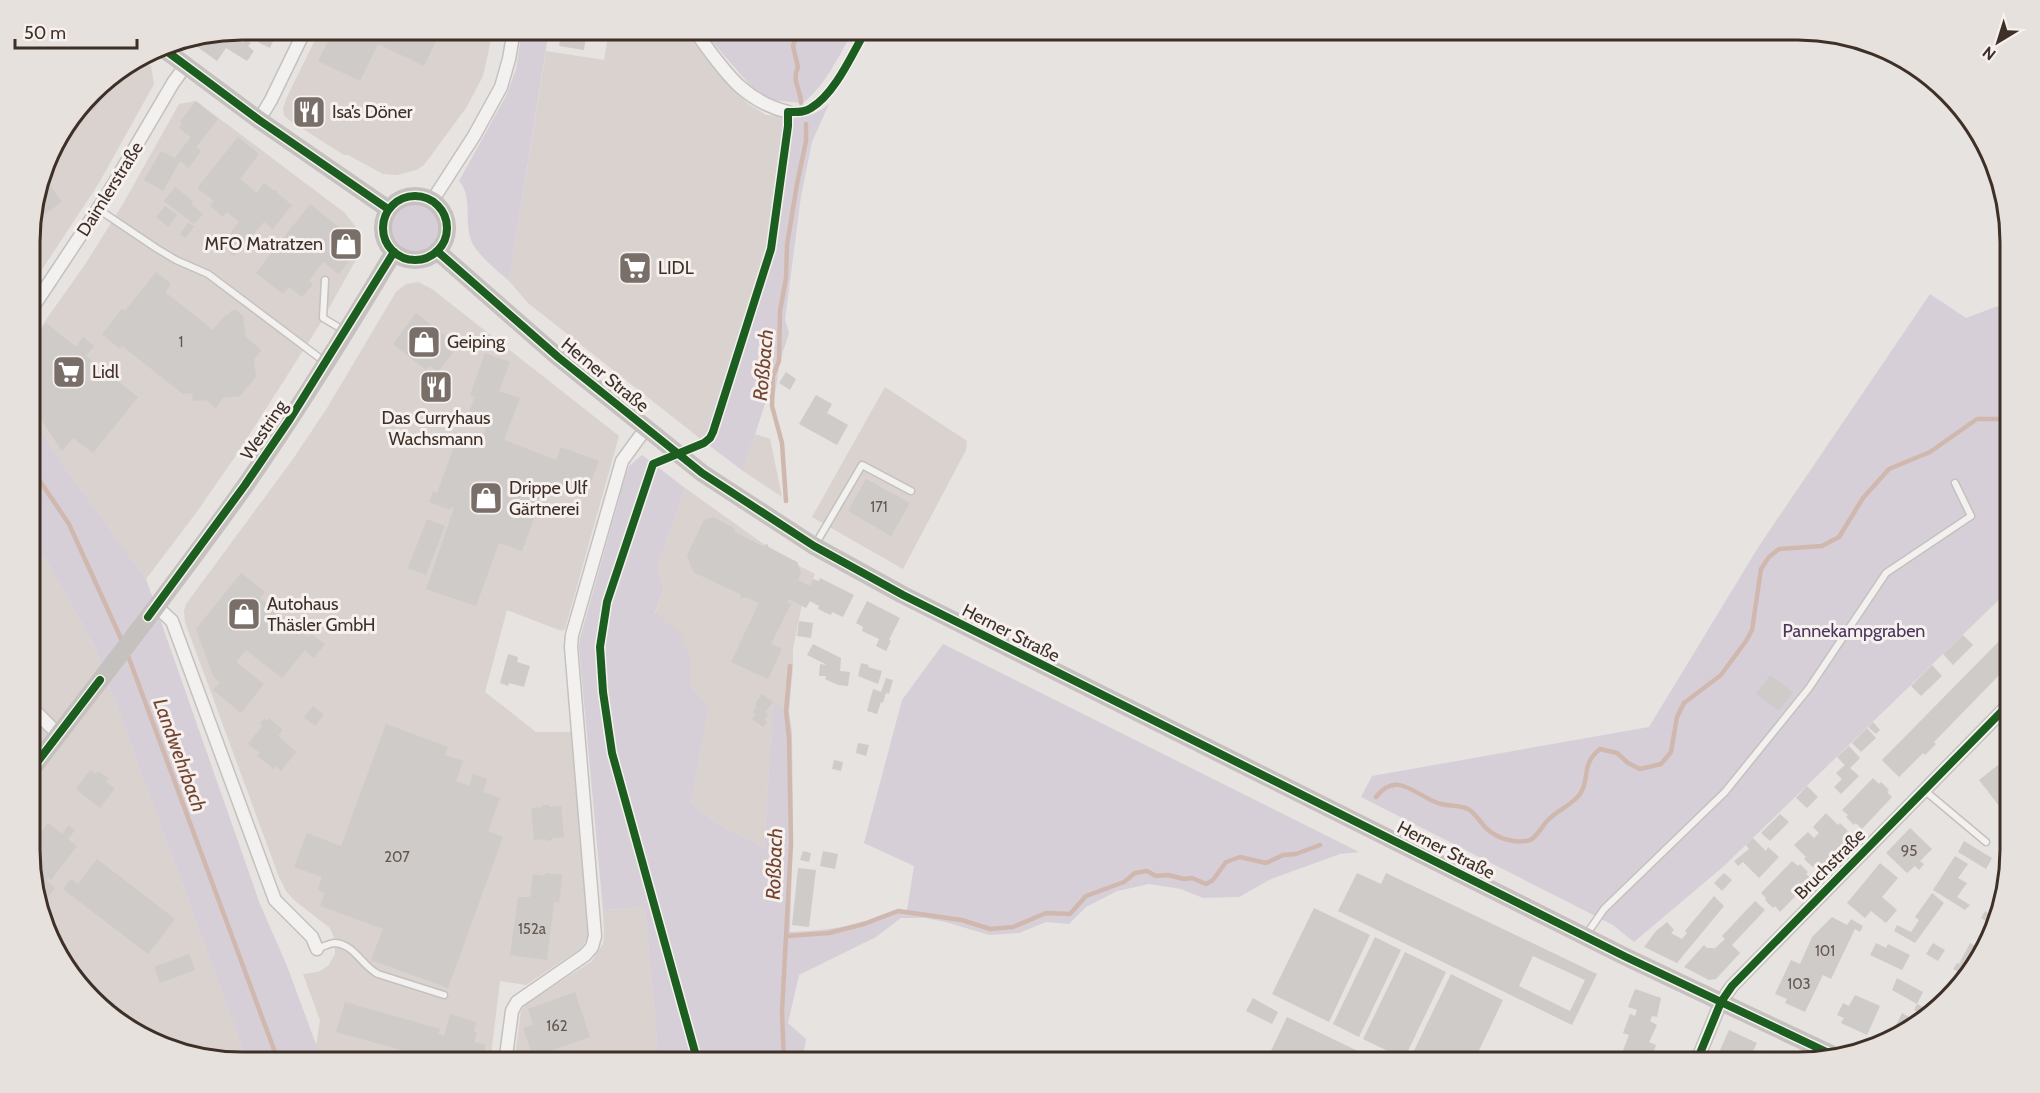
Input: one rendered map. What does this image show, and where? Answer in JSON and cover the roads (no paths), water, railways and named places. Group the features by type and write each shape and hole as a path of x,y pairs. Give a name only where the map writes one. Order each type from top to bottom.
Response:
{"main road":[{"path":"170,54 259,120 388,209"},
{"path":"416,195 432,201 444,213 447,226 445,239 437,251 420,260 410,260 394,252 387,245 382,230 388,209 397,200 406,196 416,195"},
{"name":"Herner Straße","path":"437,251 558,357 646,428 714,481 814,546 903,595 1626,957 1823,1051"},
{"name":"Westring","path":"40,758 152,612 245,485 346,332 394,252"}],"street":[{"path":"259,120 300,41"},
{"path":"432,201 474,136 501,87 512,41"},
{"path":"702,41 731,79 744,92 766,105 788,112"},
{"name":"Daimlerstraße","path":"41,295 98,210 186,65"},
{"name":"Herner Straße","path":"506,1052 512,1011 517,1002 585,955 595,936 571,647 572,635 622,461 646,428"},
{"path":"152,612 172,621 275,900 312,937 316,949"},
{"name":"Bruchstraße","path":"1701,1052 1721,1002 1745,971 2000,713"},
{"path":"40,716 58,734"}],"lane":[{"path":"788,112 811,109 823,98 839,77 860,41"},
{"path":"98,210 176,260 208,274 326,362"},
{"path":"325,280 323,318 346,332"},
{"path":"814,546 862,465 911,491"},
{"path":"1585,936 1604,909 1725,792 1809,688 1886,573 1971,516 1955,483"},
{"path":"1924,790 1986,842"},
{"path":"316,949 336,943 358,955 370,970 378,974 444,995"}],"waterway":[{"name":"Roßbach","path":"795,41 793,46 798,67 796,81 801,103"},
{"name":"Roßbach","path":"786,501 782,443 772,406 773,376 779,361 780,311 786,278 787,245 806,141 806,124"},
{"name":"Pannekampgraben","path":"1376,797 1392,785 1407,787 1432,801 1468,809 1491,833 1513,841 1525,841 1533,839 1548,820 1580,794 1590,761 1600,749 1617,753 1628,763 1640,769 1661,764 1671,752 1677,717 1684,703 1721,675 1752,630 1761,569 1769,557 1779,549 1822,546 1839,537 1863,498 1889,469 1930,452 1977,419 2000,419"},
{"name":"Landwehrbach","path":"41,482 69,524 123,643"},
{"name":"Landwehrbach","path":"127,653 275,1052"},
{"name":"Roßbach","path":"784,1052 782,1011 791,843 789,738 786,711 790,666"},
{"name":"Pannekampgraben","path":"787,936 829,933 864,924 898,911 962,920 990,929 1013,927 1046,913 1070,914 1086,896 1124,882 1135,873 1147,871 1156,876 1192,878 1206,884 1213,880 1226,862 1240,857 1266,863 1283,855 1296,854 1320,845"}],"place":[{"name":"Isa’s Döner","path":"309,112"},
{"name":"MFO Matratzen","path":"346,244"},
{"name":"LIDL","path":"635,268"},
{"name":"Geiping","path":"424,342"},
{"name":"Lidl","path":"69,372"},
{"name":"Das Curryhaus Wachsmann","path":"436,387"},
{"name":"Drippe Ulf Gärtnerei","path":"486,498"},
{"name":"Autohaus Thäsler GmbH","path":"244,614"}]}
